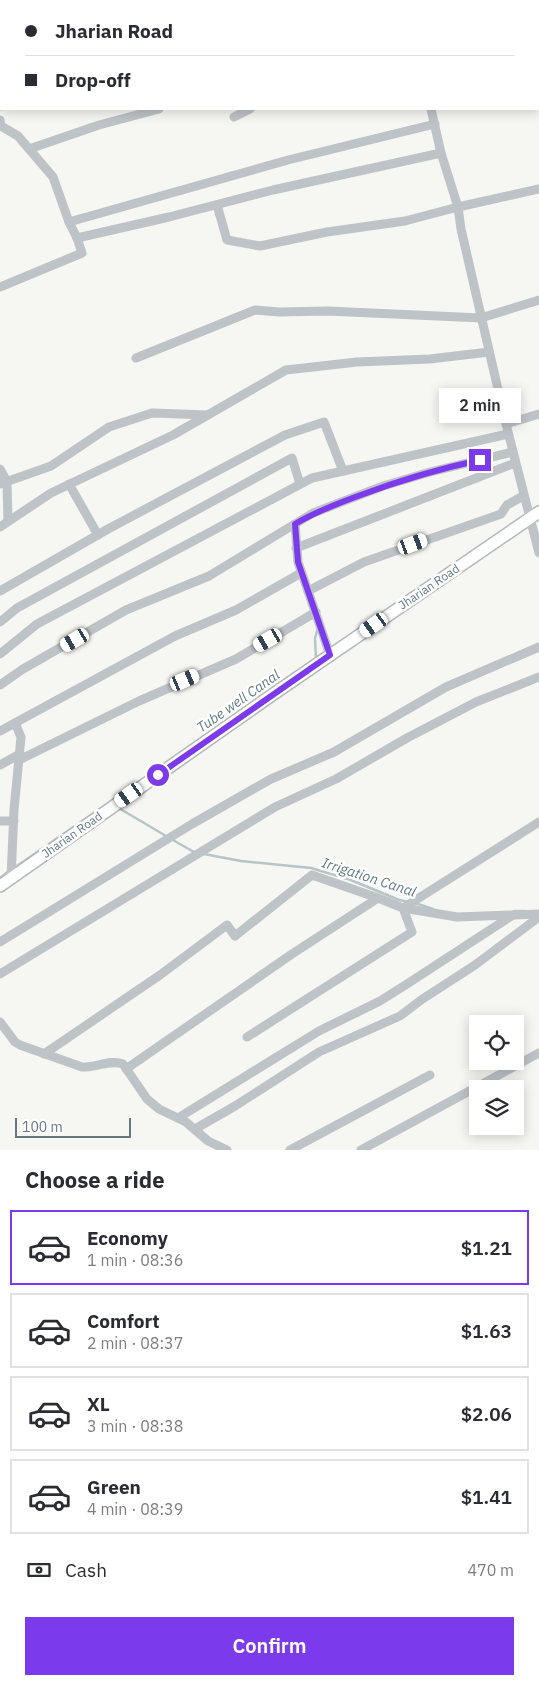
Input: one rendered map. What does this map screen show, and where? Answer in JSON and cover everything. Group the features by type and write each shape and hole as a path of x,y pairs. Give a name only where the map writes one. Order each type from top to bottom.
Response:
{"main road":[{"name":"Jharian Road","path":"0,886 534,515"}],"street":[{"path":"29,149 99,125 155,110"},
{"path":"234,117 248,110"},
{"path":"432,110 441,153 458,207 461,229 481,318 523,496 534,515 539,553"},
{"path":"0,120 1,126 18,136 53,177 82,253 0,287"},
{"path":"69,222 288,160 435,124"},
{"path":"77,238 273,190 441,153"},
{"path":"217,205 227,240 260,246 327,232 405,221 539,189"},
{"path":"136,358 255,310 279,312 328,311 481,318 539,300"},
{"path":"0,526 51,493 173,435 286,370 357,362 430,359 489,352"},
{"path":"3,483 51,466 109,427 152,413 208,415"},
{"path":"506,424 539,414"},
{"path":"0,591 98,535 285,435 324,422 344,471"},
{"path":"0,654 37,624 312,478 508,434"},
{"path":"0,685 23,669 126,610 209,576 313,513 383,486 430,472 512,452"},
{"path":"0,622 17,608 292,458 300,484"},
{"path":"296,548 515,463"},
{"path":"0,469 8,521"},
{"path":"69,484 98,535"},
{"path":"308,591 364,562 501,514 507,505 523,496"},
{"path":"295,524 298,562 330,655"},
{"path":"0,731 175,636 236,610 301,573"},
{"path":"0,765 236,659 316,612"},
{"path":"0,942 192,824 271,779 334,752 446,687 539,647"},
{"path":"0,974 275,807 336,779 407,738 476,702 539,677"},
{"path":"11,878 21,737 15,723"},
{"path":"0,821 14,821"},
{"path":"403,908 539,822"},
{"path":"44,1054 160,976 227,925 235,936 312,875 403,908 457,917 539,916"},
{"path":"126,1068 292,954 378,898"},
{"path":"247,1036 412,932 403,908"},
{"path":"178,1118 319,1031 380,1001 512,915"},
{"path":"195,1129 235,1106 319,1052 400,1016 475,965 539,916"},
{"path":"0,1022 15,1042 25,1048 82,1067 114,1062 123,1064 147,1099 159,1109 178,1118 195,1129 208,1141 227,1150"},
{"path":"361,1150 372,1147 539,1053"},
{"path":"290,1150 430,1075"}],"waterway":[{"path":"316,659 315,638 318,628"},
{"name":"Tube well Canal","path":"14,868 120,795"},
{"path":"117,807 166,836"},
{"path":"171,839 194,852"},
{"name":"Irrigation Canal","path":"204,854 241,861 311,868 351,880 399,900 409,902"},
{"name":"Tube well Canal","path":"0,878 9,871"},
{"name":"Irrigation Canal","path":"415,903 433,909"},
{"name":"Irrigation Canal","path":"514,911 526,911"}],"route":[{"path":"158,775 330,655 318,615 305,585 298,562 295,524 313,513 383,486 480,460"}]}
